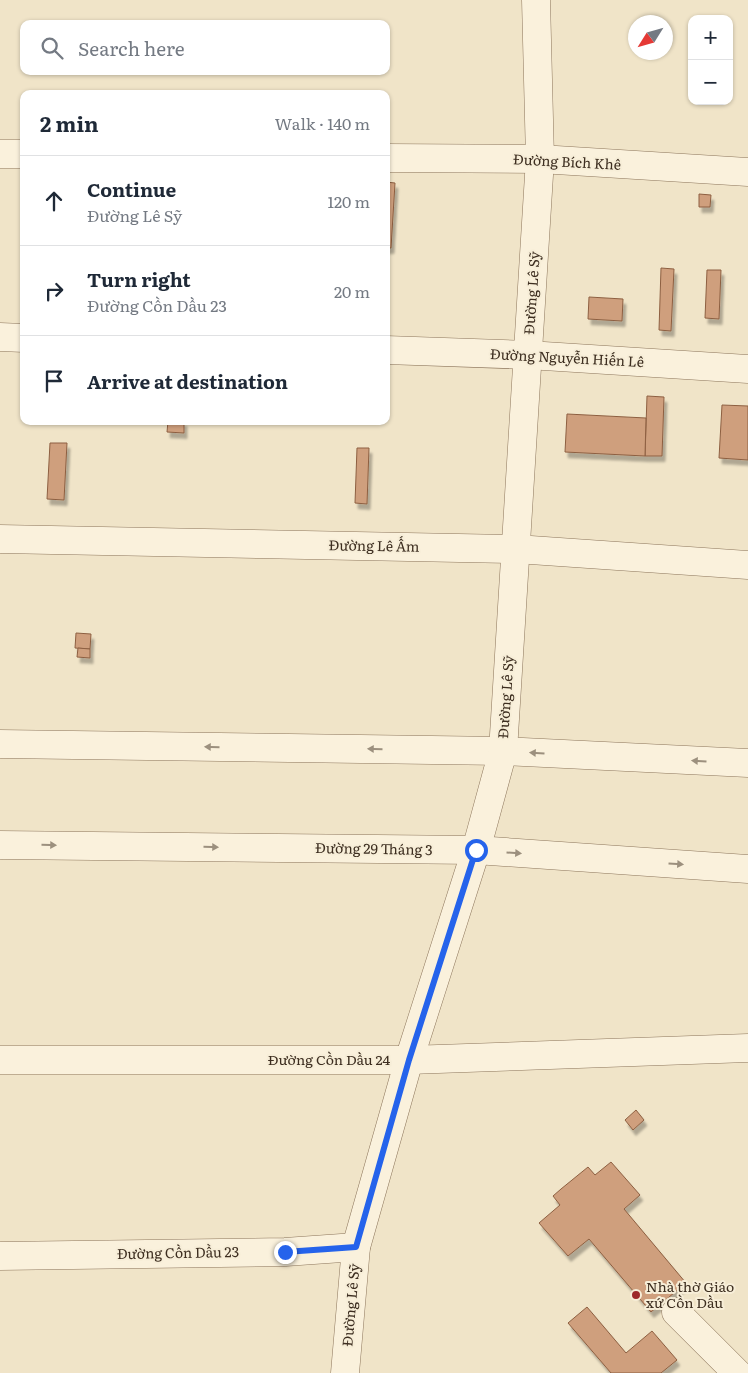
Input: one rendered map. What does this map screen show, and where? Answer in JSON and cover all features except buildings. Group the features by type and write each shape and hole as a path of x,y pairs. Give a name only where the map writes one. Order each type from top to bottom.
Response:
{"street":[{"name":"Đường Lê Sỹ","path":"345,1373 356,1247 409,1060 476,850 503,751 540,159 536,0"},
{"path":"0,154 20,154"},
{"name":"Đường Bích Khê","path":"390,158 540,159 748,172"},
{"path":"0,338 20,338"},
{"name":"Đường Nguyễn Hiến Lê","path":"390,350 528,355 748,369"},
{"name":"Đường Lê Ấm","path":"0,538 516,549 748,565"},
{"path":"0,744 503,751 748,763"},
{"name":"Đường 29 Tháng 3","path":"0,845 476,850 748,869"},
{"name":"Đường Cồn Dầu 24","path":"0,1060 409,1060 748,1048"},
{"name":"Đường Cồn Dầu 23","path":"0,1256 275,1252 356,1247"},
{"path":"676,1312 737,1373"}],"place":[{"name":"Nhà thờ Giáo xứ Cồn Dầu","path":"636,1295"}],"route":[{"path":"285,1252 356,1247 409,1060 476,850"}]}
